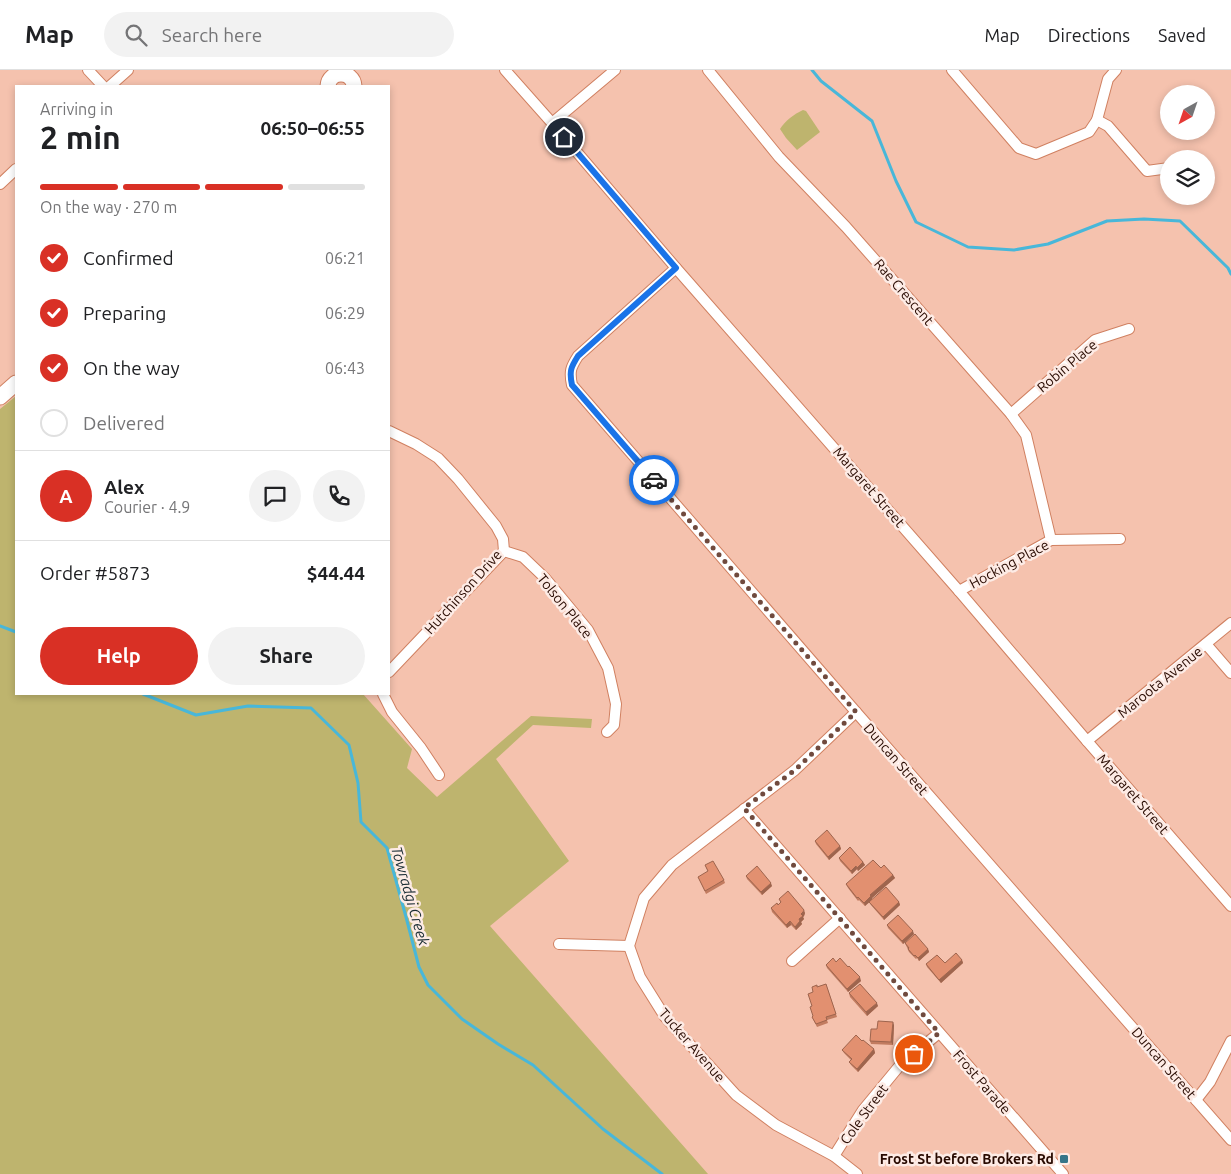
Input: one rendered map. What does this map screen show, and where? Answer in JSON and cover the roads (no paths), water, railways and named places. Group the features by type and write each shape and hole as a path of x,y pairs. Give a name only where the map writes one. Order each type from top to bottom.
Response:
{"main road":[{"path":"330,77 343,72 356,78"},
{"path":"0,397 15,384"}],"street":[{"path":"88,70 101,85"},
{"path":"111,85 128,70"},
{"name":"Margaret Street","path":"505,70 1231,906"},
{"path":"552,123 616,70"},
{"name":"Rae Crescent","path":"708,70 780,157 846,227 1011,414 1026,435 1051,540"},
{"path":"952,70 1019,148 1036,154 1089,132 1097,120 1108,78 1116,70"},
{"path":"1097,120 1108,126 1146,171 1160,169"},
{"path":"0,184 15,170"},
{"name":"Duncan Street","path":"676,268 578,356 572,366 570,376 572,385 1231,1140"},
{"name":"Robin Place","path":"1011,414 1095,340 1130,329"},
{"name":"Hutchinson Drive","path":"390,431 416,444 438,458 458,479 496,526 503,540 504,551 390,671"},
{"name":"Hocking Place","path":"959,591 1051,540 1120,539"},
{"name":"Tolson Place","path":"504,551 523,557 545,578 588,630 608,668 616,704 614,725 607,732"},
{"name":"Maroota Avenue","path":"1087,742 1231,623"},
{"path":"1206,644 1231,673"},
{"path":"383,695 392,712 421,748 439,775"},
{"path":"559,944 629,946 644,898 672,865 795,770 856,712"},
{"name":"Frost Parade","path":"744,808 1062,1174"},
{"path":"792,961 840,918"},
{"name":"Tucker Avenue","path":"629,946 640,977 665,1017 736,1095 776,1125 834,1156 857,1174"},
{"name":"Cole Street","path":"834,1156 863,1110 901,1064 939,1033"},
{"path":"1196,1100 1210,1082 1231,1041"}],"waterway":[{"path":"812,70 821,81 872,121 896,181 916,222 968,247 1014,250 1048,244 1107,221 1144,219 1180,221 1228,268 1231,274"},
{"name":"Towradgi Creek","path":"0,626 15,632"},
{"name":"Towradgi Creek","path":"146,695 196,715 248,706 311,708 349,745 358,783 361,822 387,848 419,967 428,985 462,1019 533,1065 603,1129 662,1174"}],"place":[{"name":"Frost St before Brokers Rd","path":"1064,1159"}]}
